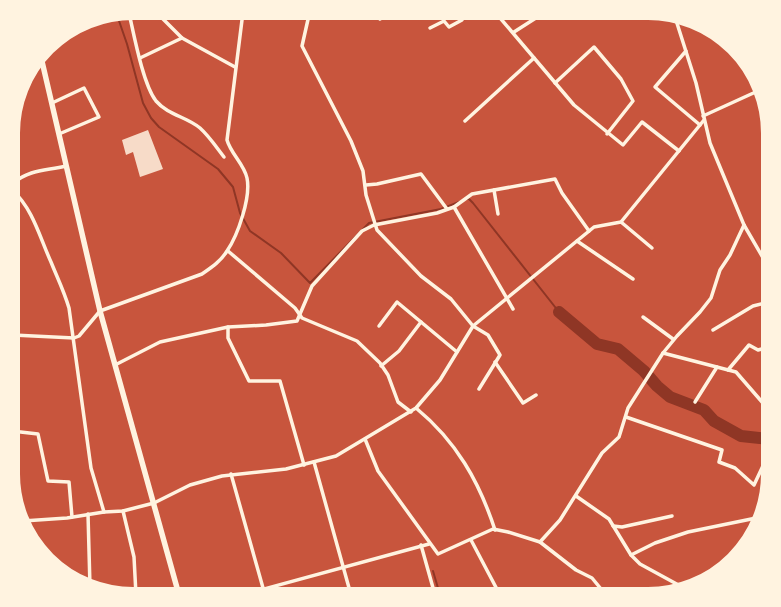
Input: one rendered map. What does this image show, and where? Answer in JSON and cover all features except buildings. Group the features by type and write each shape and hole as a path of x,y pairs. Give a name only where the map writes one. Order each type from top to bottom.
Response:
{"main road":[{"path":"43,64 100,312 177,588"}],"street":[{"path":"130,19 140,58 151,92 157,101 172,114 200,128 224,157"},
{"path":"163,19 182,38 235,67"},
{"path":"19,335 74,338 79,336 100,312 202,274 216,264 228,251 244,211 248,192 247,177 244,169 230,150 227,140 242,19"},
{"path":"308,19 302,46 351,141 363,171 366,185 366,195 374,225 382,236 421,276 451,299 473,326 488,335 500,355 479,389"},
{"path":"430,28 444,21 450,27 462,19"},
{"path":"502,19 574,105 608,134 623,145 642,122 679,151"},
{"path":"514,32 534,19"},
{"path":"677,23 696,83 710,143 744,225 762,256"},
{"path":"140,58 182,38"},
{"path":"555,83 594,47 620,79 633,101 608,134"},
{"path":"686,51 655,87 700,125"},
{"path":"465,121 534,58"},
{"path":"52,103 84,88 99,117 59,134"},
{"path":"29,521 123,511 154,503 190,485 231,474 286,469 336,456 365,439 416,408 440,380 473,326 594,227 621,222 700,125 704,118 754,93"},
{"path":"19,178 24,174 66,166"},
{"path":"366,185 421,174 447,209"},
{"path":"115,365 160,342 228,327 297,321 312,286 362,231 374,225 454,207 472,194 555,179 562,193 589,231"},
{"path":"494,190 498,214"},
{"path":"19,197 27,207 63,286 69,308 91,468 104,512"},
{"path":"454,207 513,309"},
{"path":"621,222 652,248"},
{"path":"540,542 560,520 602,453 618,437 628,408 663,353 673,339 700,312 711,298 720,270 730,255 744,225"},
{"path":"577,241 633,279"},
{"path":"228,251 295,308 300,316 307,321 357,341 382,366 388,375 398,402 410,412"},
{"path":"379,326 397,302 457,352"},
{"path":"713,330 753,306 762,304"},
{"path":"643,317 673,339"},
{"path":"382,366 399,351 421,322"},
{"path":"228,327 228,338 249,381 280,381 304,465"},
{"path":"728,370 749,345 758,350 762,349"},
{"path":"663,353 736,372 762,402"},
{"path":"495,362 523,403 536,395"},
{"path":"695,402 717,367"},
{"path":"416,408 445,435 472,473 487,505 495,530"},
{"path":"626,417 722,450 719,462 735,468 754,485 762,468"},
{"path":"19,432 38,434 48,481 69,482 72,517"},
{"path":"365,439 378,471 429,544 438,554 495,530 508,532 540,542 576,570 592,578 600,588"},
{"path":"314,462 349,588"},
{"path":"231,474 263,588 429,544"},
{"path":"576,496 604,514 632,555 640,564 677,584"},
{"path":"123,511 134,557 136,588"},
{"path":"88,514 90,579"},
{"path":"613,526 622,527 672,516"},
{"path":"632,555 655,543 688,532 753,519"},
{"path":"471,540 496,588"},
{"path":"421,545 433,588"}],"waterway":[{"path":"119,20 127,44 143,103 151,118 159,127 218,169 233,187 240,213 250,231 281,253 310,283 369,223 441,209 459,202"},
{"path":"467,199 473,203 559,312"},
{"path":"559,312 597,344 618,349 644,371 657,386 670,397 704,410 714,421 741,436 762,438"},
{"path":"433,571 438,588"}]}
